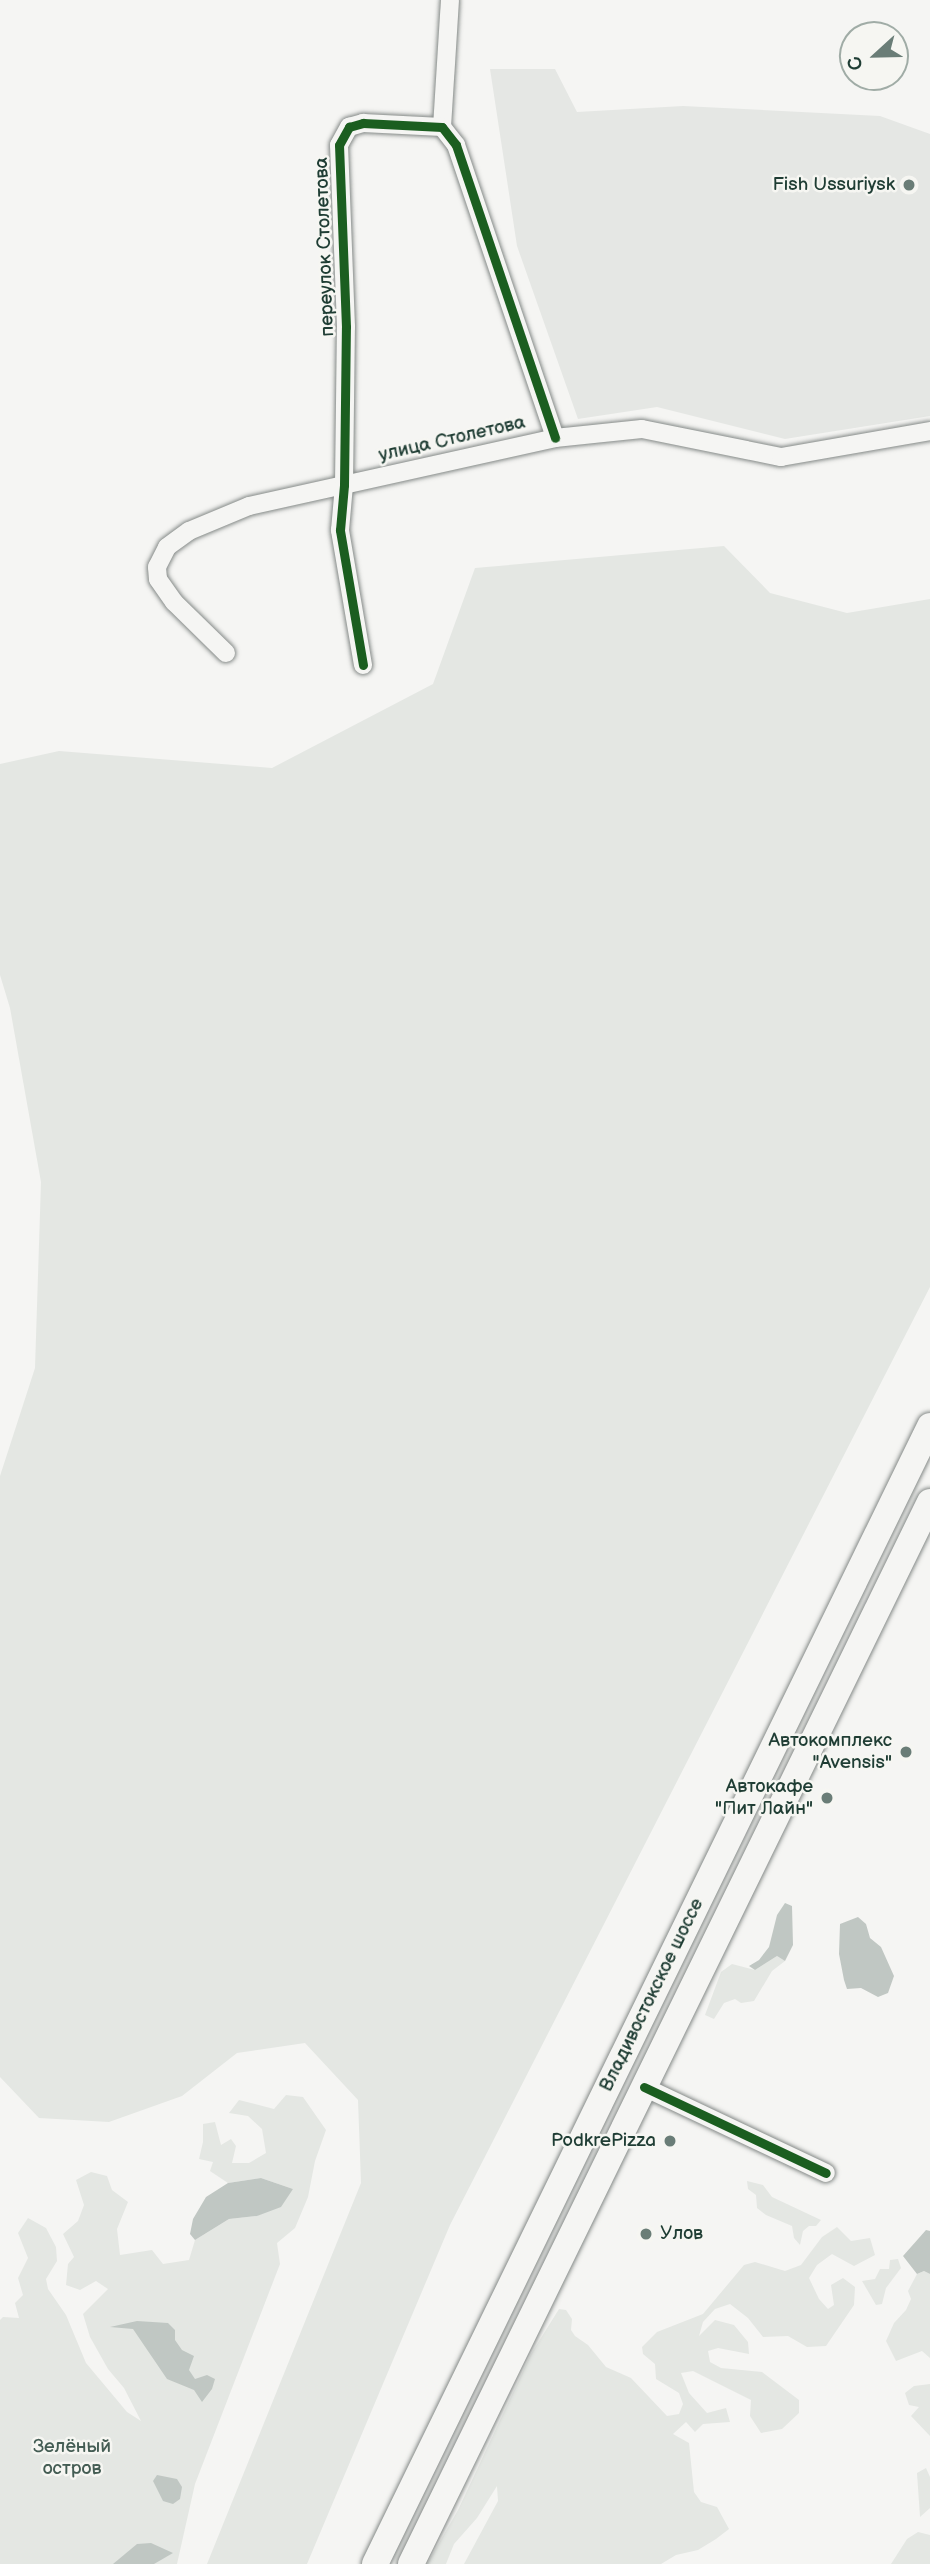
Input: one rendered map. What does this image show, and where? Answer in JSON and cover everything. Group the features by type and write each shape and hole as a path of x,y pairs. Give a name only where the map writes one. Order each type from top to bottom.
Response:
{"highway":[{"name":"Владивостокское шоссе","path":"375,2564 930,1426"},
{"name":"Владивостокское шоссе","path":"411,2564 930,1502"}],"street":[{"path":"450,0 442,127 456,145 469,177 555,438"},
{"name":"переулок Столетова","path":"363,665 340,530 345,485 346,327 339,145 349,127 363,123 442,127"},
{"name":"улица Столетова","path":"226,653 174,602 158,579 158,567 167,547 189,531 249,506 555,438 642,429 782,457 930,431"},
{"path":"644,2087 827,2173"}],"shaded area":[{"path":"490,69 555,69 577,112 683,106 880,116 930,134 930,416 785,439 657,407 578,419 517,246"},
{"path":"785,1903 792,1906 793,1945 785,1961 777,1956 755,1970 749,1966 759,1960 769,1947 777,1915"},
{"path":"858,1917 866,1924 870,1938 881,1947 894,1976 888,1993 878,1997 861,1988 847,1989 844,1980 839,1954 840,1924"},
{"path":"261,2178 293,2189 281,2207 257,2216 229,2219 195,2240 190,2234 193,2219 206,2197 228,2183"},
{"path":"926,2230 930,2231 930,2274 924,2271 917,2274 903,2256"},
{"path":"137,2321 168,2323 175,2330 175,2340 182,2350 194,2356 189,2370 195,2379 207,2375 215,2379 212,2389 202,2402 194,2390 167,2379 133,2329 110,2327"},
{"path":"157,2475 177,2479 182,2487 180,2499 173,2504 163,2501 153,2481"},
{"path":"151,2543 173,2553 154,2564 113,2564 137,2544"}],"green space":[{"path":"724,546 770,593 847,613 930,599 930,1287 450,2225 307,2564 207,2564 361,2183 358,2100 305,2043 237,2053 182,2096 109,2122 39,2118 0,2077 0,1476 35,1368 41,1182 10,1008 0,975 0,764 59,751 272,768 433,684 475,568"},
{"path":"777,1956 785,1961 772,1971 754,2001 741,2003 735,1999 724,2003 714,2019 705,2015 721,1972 732,1964 755,1970"},
{"name":"Зелёный остров","path":"286,2095 303,2097 326,2130 315,2161 308,2197 295,2228 277,2243 280,2264 195,2484 177,2564 0,2564 0,2320 3,2317 19,2318 15,2303 23,2295 18,2278 28,2258 18,2233 28,2218 46,2228 56,2247 57,2261 46,2279 48,2289 66,2315 86,2363 127,2412 141,2421 124,2388 108,2369 90,2337 83,2314 108,2289 96,2281 80,2290 66,2285 68,2264 74,2257 63,2234 78,2221 84,2205 76,2180 91,2172 107,2176 112,2190 128,2202 117,2229 120,2255 152,2250 163,2264 189,2260 195,2240 229,2219 257,2216 293,2189 261,2178 228,2183 210,2171 213,2162 199,2159 203,2124 215,2122 221,2145 231,2139 236,2146 232,2163 249,2163 266,2153 262,2129 248,2116 229,2113 239,2100 274,2109"},
{"path":"747,2181 763,2185 772,2197 821,2220 816,2226 809,2226 803,2231 800,2245 794,2238 792,2226 766,2215 757,2208 756,2195 748,2189"},
{"path":"837,2227 851,2241 870,2238 875,2255 854,2266 832,2254 817,2265 809,2278 819,2299 828,2309 834,2305 831,2285 843,2278 855,2287 854,2305 826,2346 807,2347 788,2336 763,2337 748,2318 730,2304 715,2309 703,2322 699,2336 715,2320 734,2325 748,2342 749,2354 718,2348 708,2351 710,2362 721,2368 762,2372 799,2400 799,2413 782,2429 761,2433 750,2416 751,2400 693,2371 681,2373 689,2393 707,2413 726,2408 730,2422 703,2424 695,2432 686,2422 673,2434 689,2443 694,2492 701,2502 717,2507 729,2529 698,2550 676,2555 661,2564 464,2564 498,2501 497,2486 477,2518 454,2544 446,2564 427,2564 458,2510 531,2354 559,2309 566,2310 572,2319 571,2330 575,2336 588,2345 606,2367 631,2378 667,2416 679,2414 683,2404 679,2393 656,2379 655,2364 643,2354 642,2347 657,2332 703,2314 744,2265 755,2262 785,2271 801,2265 822,2237"},
{"path":"898,2259 901,2268 886,2288 882,2304 876,2305 862,2281 875,2279 880,2269 889,2269 890,2260"},
{"path":"924,2271 930,2274 930,2358 922,2351 896,2361 886,2341 894,2323 906,2310 911,2299 908,2291 917,2274"},
{"path":"930,2384 930,2436 911,2416 919,2407 909,2405 905,2393 914,2386"},
{"path":"926,2468 930,2477 930,2508 920,2517 917,2473"},
{"path":"918,2532 930,2535 930,2564 891,2564 907,2539"}],"cycle path":[{"path":"363,665 340,530 344,485 346,327 339,145 349,127 363,123 442,127 456,145 555,438"},
{"path":"644,2087 826,2173"}],"place":[{"name":"Fish Ussuriysk","path":"909,185"},
{"name":"Автокомплекс \"Avensis\"","path":"906,1752"},
{"name":"Автокафе \"Пит Лайн\"","path":"827,1798"},
{"name":"PodkrePizza","path":"670,2141"},
{"name":"Улов","path":"646,2234"}]}
